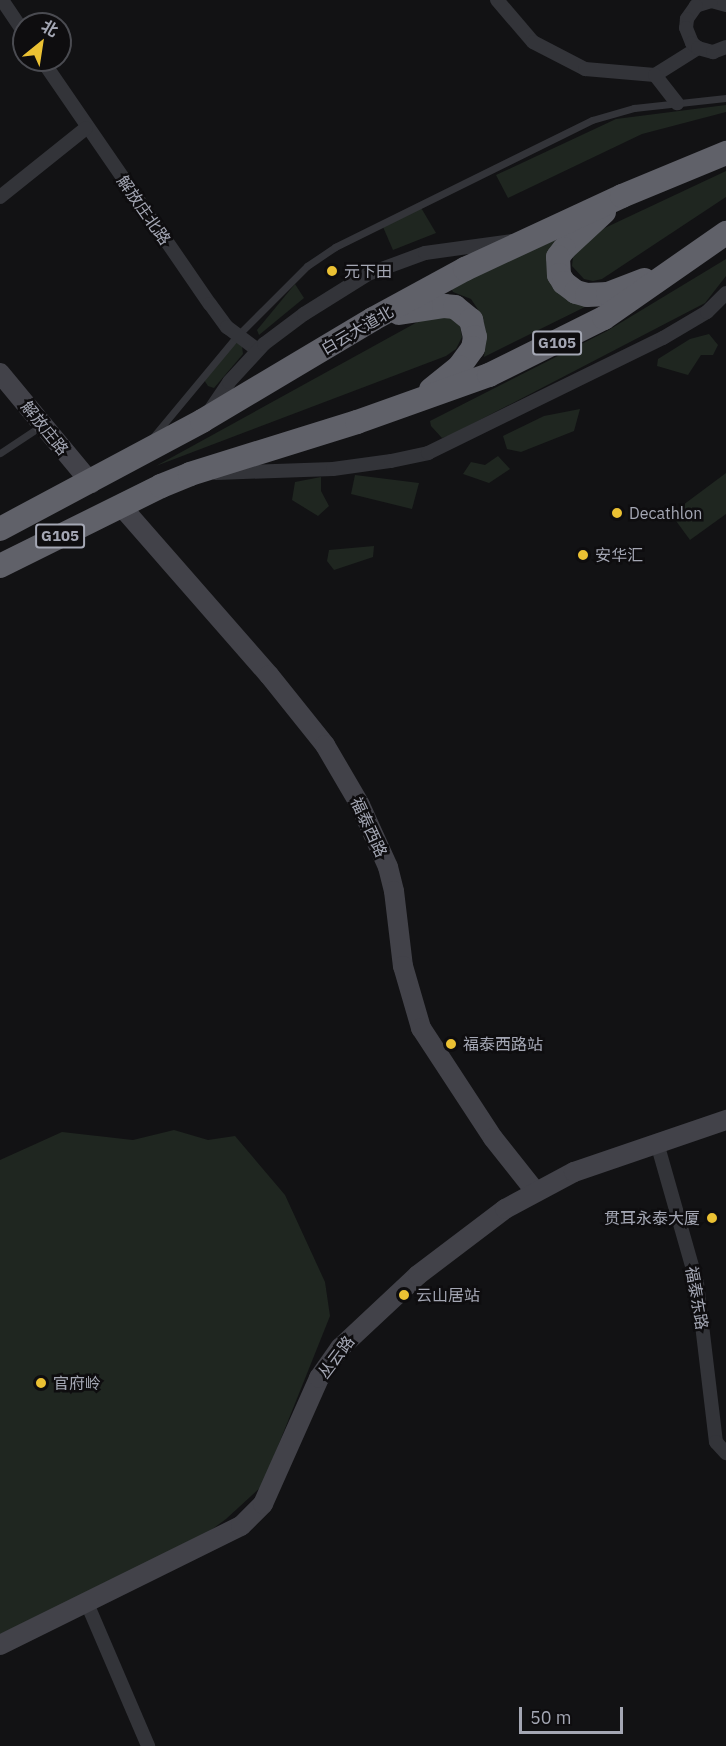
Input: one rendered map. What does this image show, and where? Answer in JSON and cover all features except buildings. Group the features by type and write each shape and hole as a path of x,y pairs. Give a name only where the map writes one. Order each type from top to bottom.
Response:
{"highway":[{"name":"白云大道北","path":"0,529 91,483 202,422 374,319 465,269 622,196 726,153"},
{"path":"622,196 569,244 558,257 559,275 564,283 576,292 587,295 608,294 685,263"},
{"name":"G105","path":"0,566 190,474 417,401 489,375 552,345 628,303 726,233"},
{"path":"374,319 444,306 455,307 471,320 475,337 473,348 449,376 417,401"}],"street":[{"path":"2,0 12,15"},
{"path":"497,0 533,42 585,69 655,75 698,48"},
{"path":"726,5 711,1 696,6 690,12 686,28 692,43 698,48 713,52 726,47"},
{"name":"解放庄北路","path":"50,72 86,128 210,304 237,336 258,350"},
{"path":"655,75 677,104"},
{"path":"0,197 86,128"},
{"path":"202,422 229,382 258,350 276,334 349,285 397,262 448,248 529,239"},
{"path":"190,474 333,469 428,453 663,338 707,312 726,293"},
{"name":"解放庄路","path":"0,373 91,483"},
{"name":"福泰西路","path":"121,506 269,675 325,745 360,805 387,867 394,891 403,966 421,1028 493,1138 535,1191"},
{"name":"丛云路","path":"0,1644 187,1555 241,1526 263,1504 319,1378 340,1348 418,1275 505,1209 574,1172 726,1120"},
{"name":"福泰东路","path":"657,1143 697,1282 716,1442 726,1453"},
{"path":"87,1601 148,1746"}],"lane":[{"path":"137,457 237,336 307,266 335,247 592,120 615,112 726,98"},
{"path":"0,453 43,425"}],"shaded area":[{"path":"726,105 726,112 642,134 508,198 496,175 616,119"},
{"path":"726,171 726,197 602,279 593,281 584,279 572,266 573,257 594,233"},
{"path":"420,206 436,233 393,250 383,227"},
{"path":"559,235 553,248 591,304 484,357 486,338 483,317 471,299 453,292 451,288"},
{"path":"726,259 726,276 705,303 451,435 442,438 431,426 430,421 607,331"},
{"path":"295,284 304,298 259,335 257,330"},
{"path":"451,317 460,326 462,337 456,349 446,356 156,466 421,320"},
{"path":"709,334 718,345 713,355 701,355 688,375 657,366 658,359 690,339"},
{"path":"237,342 242,346 243,354 214,388 208,386 204,380 230,347"},
{"path":"580,409 574,431 521,452 507,449 503,436 544,416"},
{"path":"498,456 510,469 489,483 463,474 471,462 485,465"},
{"path":"726,473 726,514 690,540 671,514"},
{"path":"355,475 419,483 412,509 351,494"},
{"path":"321,477 321,491 329,506 318,516 292,500 295,482"},
{"path":"374,546 373,557 334,570 327,561 329,550"},
{"path":"174,1130 208,1140 235,1136 285,1195 325,1282 330,1316 262,1486 226,1519 184,1550 0,1634 0,1160 62,1132 133,1140"}],"place":[{"name":"元下田","path":"332,271"},
{"name":"Decathlon","path":"617,513"},
{"name":"安华汇","path":"583,555"},
{"name":"福泰西路站","path":"451,1044"},
{"name":"贯耳永泰大厦","path":"712,1218"},
{"name":"云山居站","path":"404,1295"},
{"name":"官府岭","path":"41,1383"}]}
